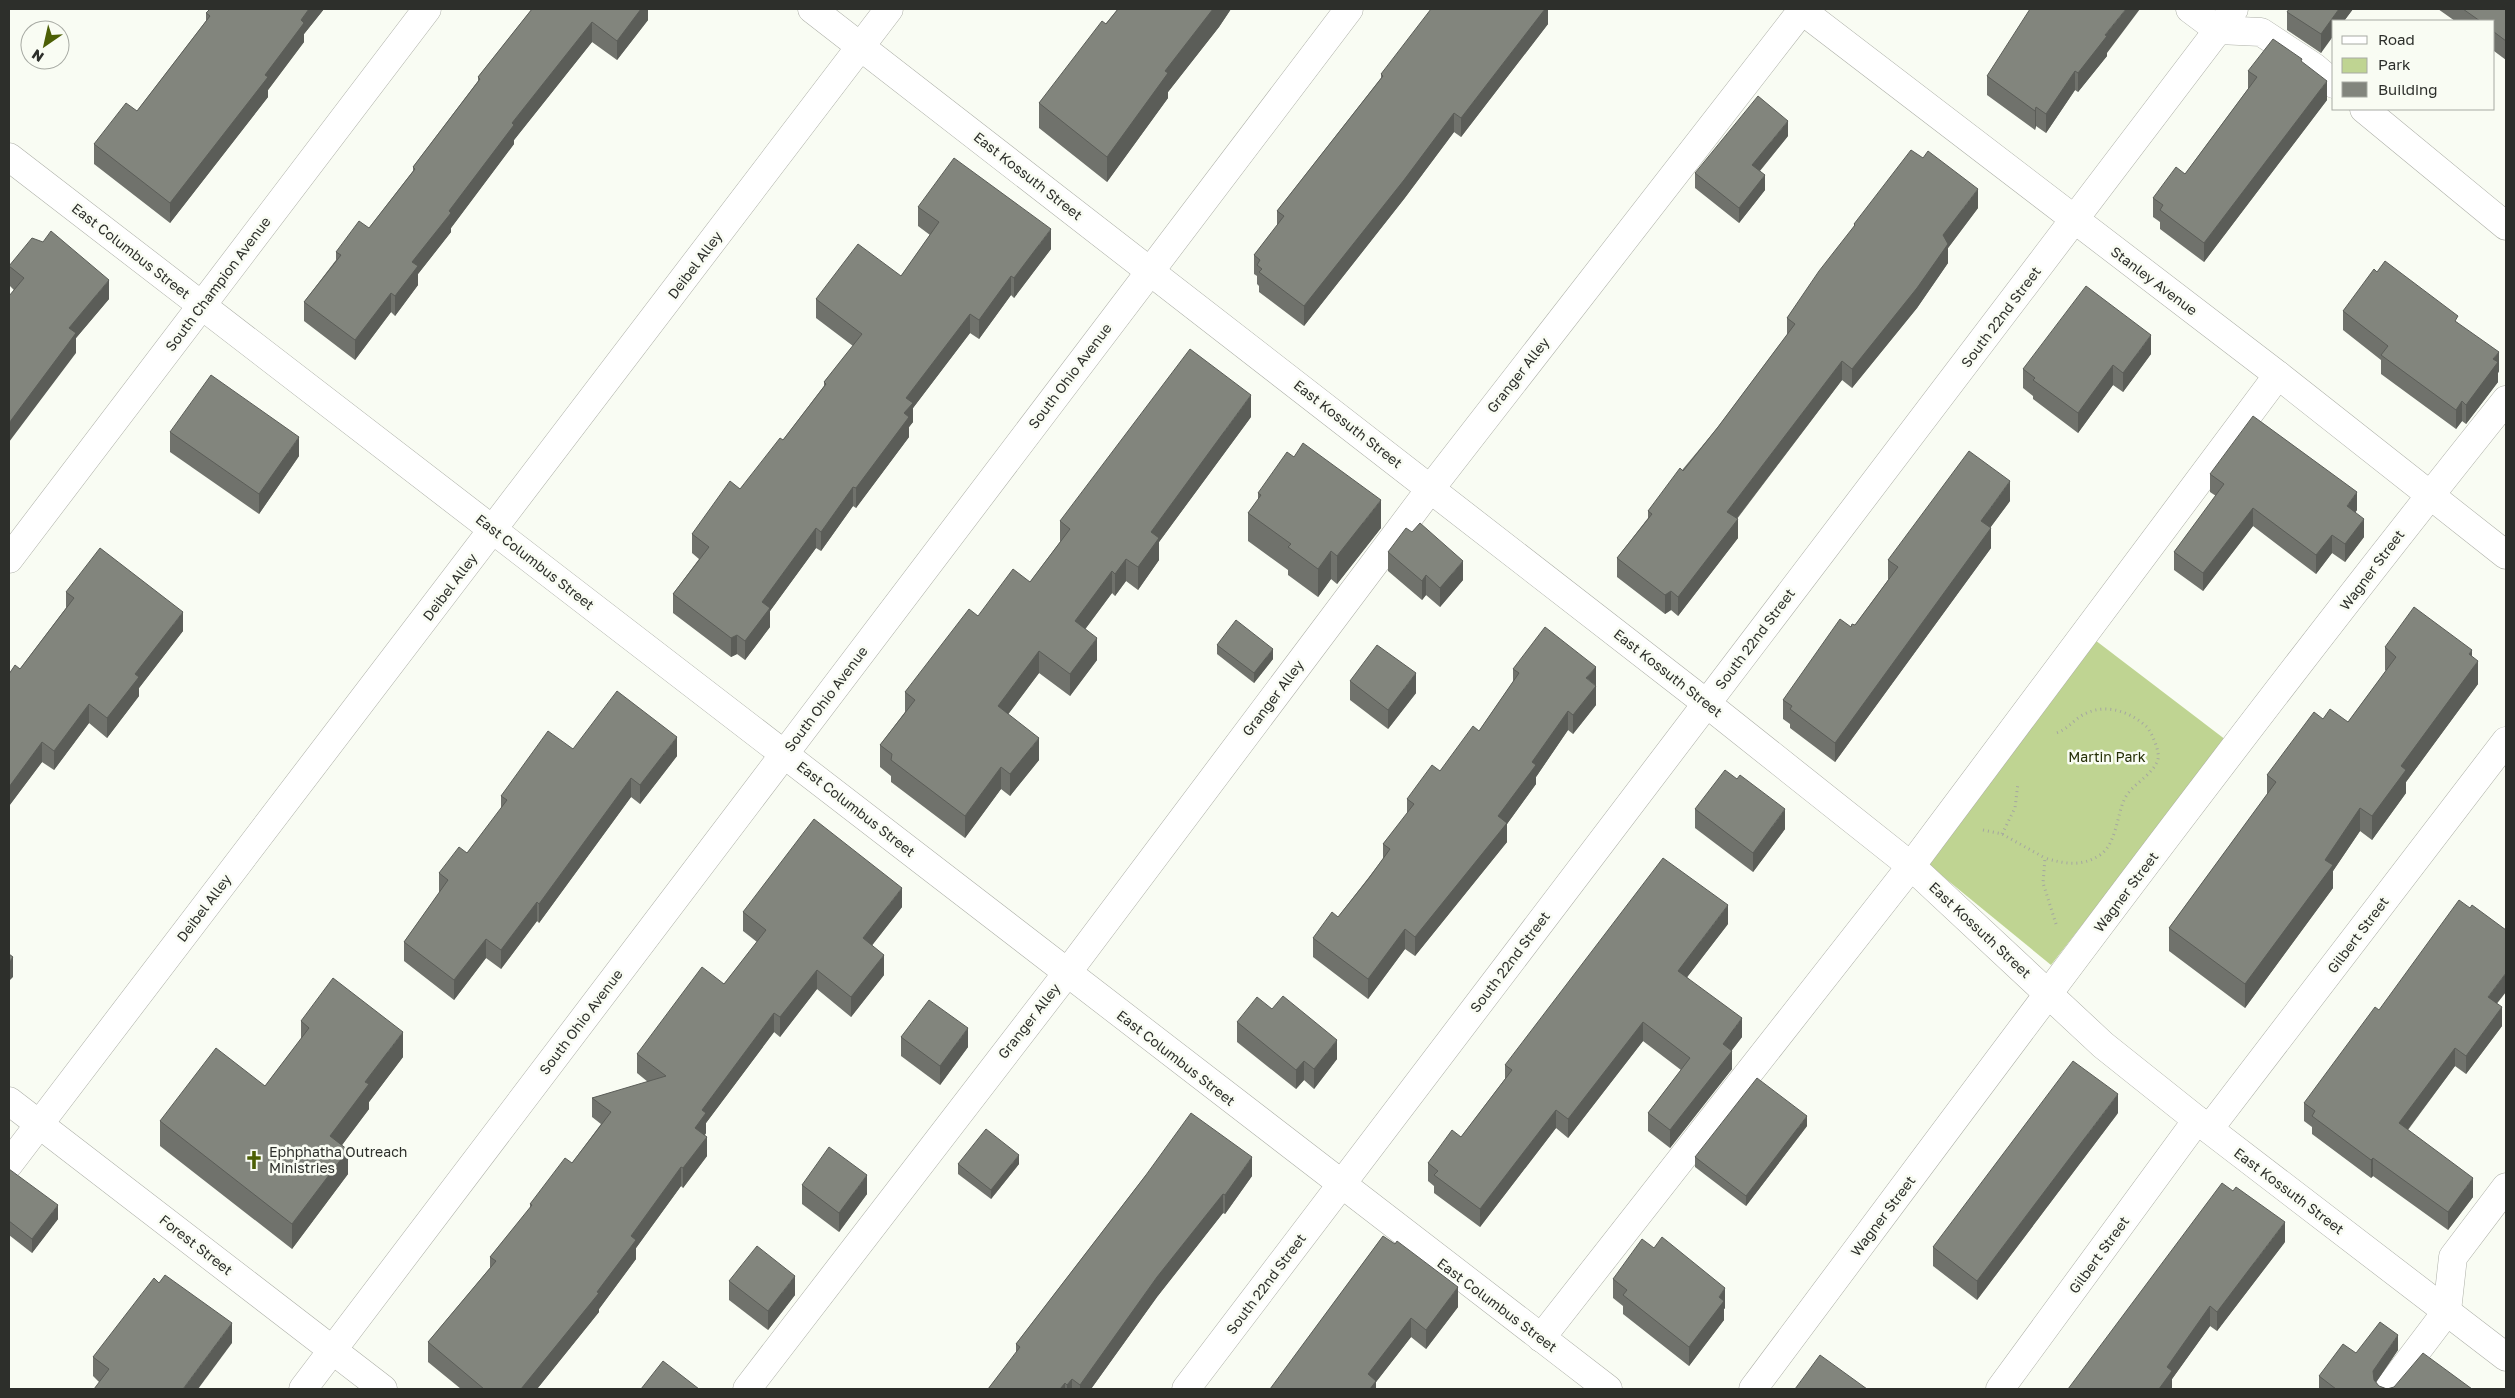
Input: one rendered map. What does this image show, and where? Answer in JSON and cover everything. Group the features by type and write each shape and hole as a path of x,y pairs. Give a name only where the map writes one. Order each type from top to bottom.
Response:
{"street":[{"name":"South Champion Avenue","path":"9,559 427,9"},
{"name":"East Kossuth Street","path":"812,9 1431,488 1911,866 2103,1045 2203,1125 2506,1357"},
{"name":"Deibel Alley","path":"9,1164 494,530 889,9"},
{"name":"South Ohio Avenue","path":"303,1389 1349,9"},
{"name":"Stanley Avenue","path":"1802,9 2074,221 2278,374 2506,555"},
{"name":"Granger Alley","path":"747,1389 1067,973 1431,488 1802,9"},
{"path":"2190,9 2218,30 2261,32 2314,67 2332,82"},
{"name":"South 22nd Street","path":"1186,1389 2234,9"},
{"path":"2365,110 2506,226"},
{"name":"East Columbus Street","path":"9,156 1540,1338 1594,1385"},
{"path":"1540,1338 1911,866 2278,374"},
{"name":"Wagner Street","path":"1753,1389 2049,993 2430,495 2506,400"},
{"name":"Gilbert Street","path":"2000,1389 2203,1125 2506,741"},
{"name":"Forest Street","path":"9,1101 383,1389"},
{"path":"2388,1389 2447,1312 2453,1257 2506,1188"}],"path":[{"path":"1948,816 1969,827 2002,834 2045,858 2068,864 2085,862 2101,854 2109,843 2124,800 2132,787 2154,768 2158,757 2150,730 2137,717 2123,710 2095,711 2083,715 2062,731 2051,734"},
{"path":"2002,834 2015,808 2019,779"},
{"path":"2045,858 2043,883 2057,929 2055,945 2072,963"}],"green space":[{"name":"Martin Park","path":"2091,637 2226,740 2051,965 1924,861"}],"building":[{"path":"210,9 309,9 301,20 304,23 265,75 268,77 170,203 94,144 126,103 137,111 210,16 206,13"},
{"path":"532,9 641,9 617,41 592,22 512,123 514,125 449,211 451,213 412,262 418,266 395,296 391,293 355,340 304,302 341,255 336,252 359,221 369,228 415,169 413,167 480,79 478,77"},
{"path":"1118,9 1213,9 1165,71 1168,73 1107,157 1039,103 1102,21 1106,24"},
{"path":"1431,9 1545,9 1461,118 1454,113 1404,180 1304,306 1259,272 1262,269 1257,265 1260,260 1254,255 1284,216 1277,211 1383,76 1381,74"},
{"path":"2030,9 2126,9 2078,73 2075,71 2046,114 2036,107 2035,111 1987,76"},
{"path":"2289,9 2339,9 2321,34 2287,12"},
{"path":"2463,9 2506,9 2506,41 2495,33 2495,20 2479,20"},
{"path":"2273,39 2302,59 2301,61 2327,81 2204,243 2160,210 2163,205 2153,198 2176,167 2185,174 2257,77 2248,71"},
{"path":"1758,96 1788,121 1752,165 1765,175 1739,208 1695,173"},
{"path":"1911,150 1923,158 1928,151 1978,189 1943,235 1948,244 1917,288 1852,369 1842,361 1727,512 1738,519 1678,597 1671,591 1665,595 1617,558 1652,514 1648,511 1680,468 1683,471 1795,324 1787,318 1819,271"},
{"path":"954,158 1051,229 1014,278 1011,276 979,320 970,314 906,398 913,403 904,413 909,417 856,488 853,487 821,532 816,528 762,602 770,608 745,641 737,635 731,638 673,594 709,547 692,534 730,481 740,489 780,438 783,440 826,384 824,382 862,334 816,299 858,244 901,276 939,222 918,207"},
{"path":"51,231 109,280 69,328 76,333 9,423 9,296 24,278 9,266 32,238 43,242"},
{"path":"2385,261 2458,316 2455,321 2499,352 2493,359 2498,362 2466,405 2462,401 2456,410 2381,355 2388,346 2343,311 2374,269 2377,272"},
{"path":"2086,286 2151,335 2123,373 2113,365 2078,413 2033,380 2035,378 2023,369"},
{"path":"1190,349 1251,395 1151,532 1159,538 1138,567 1126,559 1115,574 1112,571 1075,621 1097,638 1070,674 1039,651 998,706 1039,738 1010,774 1001,767 965,816 891,760 892,754 880,745 915,700 905,692 969,609 978,616 1013,569 1030,582 1070,529 1060,521"},
{"path":"211,375 299,437 259,494 170,432"},
{"path":"2253,416 2357,492 2347,506 2364,519 2345,544 2332,535 2316,555 2253,508 2203,573 2174,552 2224,484 2210,474"},
{"path":"1303,443 1381,500 1337,556 1331,551 1318,569 1288,547 1291,544 1248,513 1261,495 1258,493 1287,452 1294,457"},
{"path":"1969,451 2010,481 1981,521 1991,528 1835,743 1790,709 1792,706 1783,700 1840,619 1851,627 1852,624 1855,625 1898,567 1888,560"},
{"path":"1420,523 1463,561 1440,588 1426,575 1422,581 1388,552 1406,528 1412,532"},
{"path":"100,548 183,612 135,674 139,677 107,718 89,704 54,751 42,742 9,787 9,674 15,665 20,669 74,598 66,592"},
{"path":"2414,607 2472,650 2469,654 2478,661 2401,766 2406,770 2372,816 2360,808 2325,860 2333,865 2245,984 2169,928 2276,782 2267,775 2314,712 2323,719 2330,709 2348,722 2396,657 2385,647"},
{"path":"1236,620 1273,649 1254,673 1217,645"},
{"path":"1545,627 1596,667 1586,678 1596,686 1573,715 1568,711 1532,762 1536,765 1498,816 1507,823 1415,937 1405,929 1368,979 1313,938 1332,912 1338,917 1390,849 1383,844 1414,804 1407,799 1432,765 1440,771 1473,726 1479,731 1519,673 1513,669"},
{"path":"1377,645 1416,673 1388,710 1350,681"},
{"path":"617,691 677,737 640,785 631,778 539,904 537,902 501,950 486,939 454,980 404,942 448,880 439,873 459,847 467,853 507,800 501,796 548,731 573,749"},
{"path":"1725,770 1737,779 1740,775 1785,809 1753,853 1695,809"},
{"path":"814,819 902,888 863,938 884,955 851,997 817,970 780,1017 774,1013 702,1110 706,1113 695,1128 707,1137 683,1168 681,1167 631,1236 636,1240 597,1292 599,1293 521,1389 484,1389 428,1342 496,1261 490,1257 532,1205 530,1204 565,1158 572,1163 611,1112 592,1098 666,1076 637,1054 702,967 724,984 766,930 743,912"},
{"path":"1663,858 1728,905 1678,971 1742,1018 1723,1044 1732,1051 1670,1130 1648,1113 1690,1058 1643,1022 1568,1119 1556,1110 1480,1209 1434,1175 1438,1171 1428,1163 1452,1130 1461,1137 1512,1070 1505,1065"},
{"path":"2459,900 2470,908 2472,905 2506,930 2506,973 2488,997 2502,1007 2466,1056 2455,1048 2399,1123 2473,1178 2448,1212 2373,1158 2371,1160 2312,1116 2315,1111 2304,1103 2375,1007 2379,1010"},
{"path":"9,954 13,957 9,962"},
{"path":"333,978 403,1032 365,1082 369,1084 330,1136 348,1150 292,1224 160,1121 216,1048 265,1086 309,1028 301,1021"},
{"path":"1283,996 1337,1040 1314,1069 1304,1061 1296,1070 1237,1022 1257,997 1272,1009"},
{"path":"929,1000 968,1028 940,1066 901,1037"},
{"path":"2073,1061 2118,1094 1977,1281 1933,1247"},
{"path":"1757,1078 1807,1116 1746,1196 1695,1157"},
{"path":"1191,1113 1252,1157 1225,1195 1223,1194 1157,1277 1080,1385 1072,1379 1060,1389 988,1389 1020,1347 1016,1344 1146,1175"},
{"path":"986,1129 1019,1155 991,1190 958,1164"},
{"path":"829,1147 867,1175 839,1213 802,1185"},
{"path":"9,1169 58,1205 32,1239 9,1221"},
{"path":"2222,1183 2233,1191 2236,1187 2285,1222 2217,1312 2210,1306 2167,1367 2172,1371 2159,1389 2068,1389"},
{"path":"1383,1236 1395,1244 1397,1241 1458,1287 1426,1330 1411,1318 1368,1374 1376,1381 1370,1389 1270,1389"},
{"path":"1662,1237 1725,1288 1719,1297 1724,1301 1689,1347 1623,1295 1627,1290 1613,1279 1642,1239 1654,1248"},
{"path":"757,1246 795,1276 768,1311 729,1281"},
{"path":"165,1275 232,1323 183,1389 94,1389 109,1369 93,1357 154,1278 159,1283"},
{"path":"2380,1322 2398,1335 2373,1371 2374,1380 2379,1386 2387,1389 2336,1389 2319,1376 2343,1344 2356,1353"},
{"path":"2423,1353 2472,1389 2387,1389 2394,1387"},
{"path":"1820,1355 1867,1389 1795,1389"},
{"path":"663,1361 699,1389 641,1389"}],"place":[{"name":"Ephphatha Outreach Ministries","path":"254,1160"}]}
